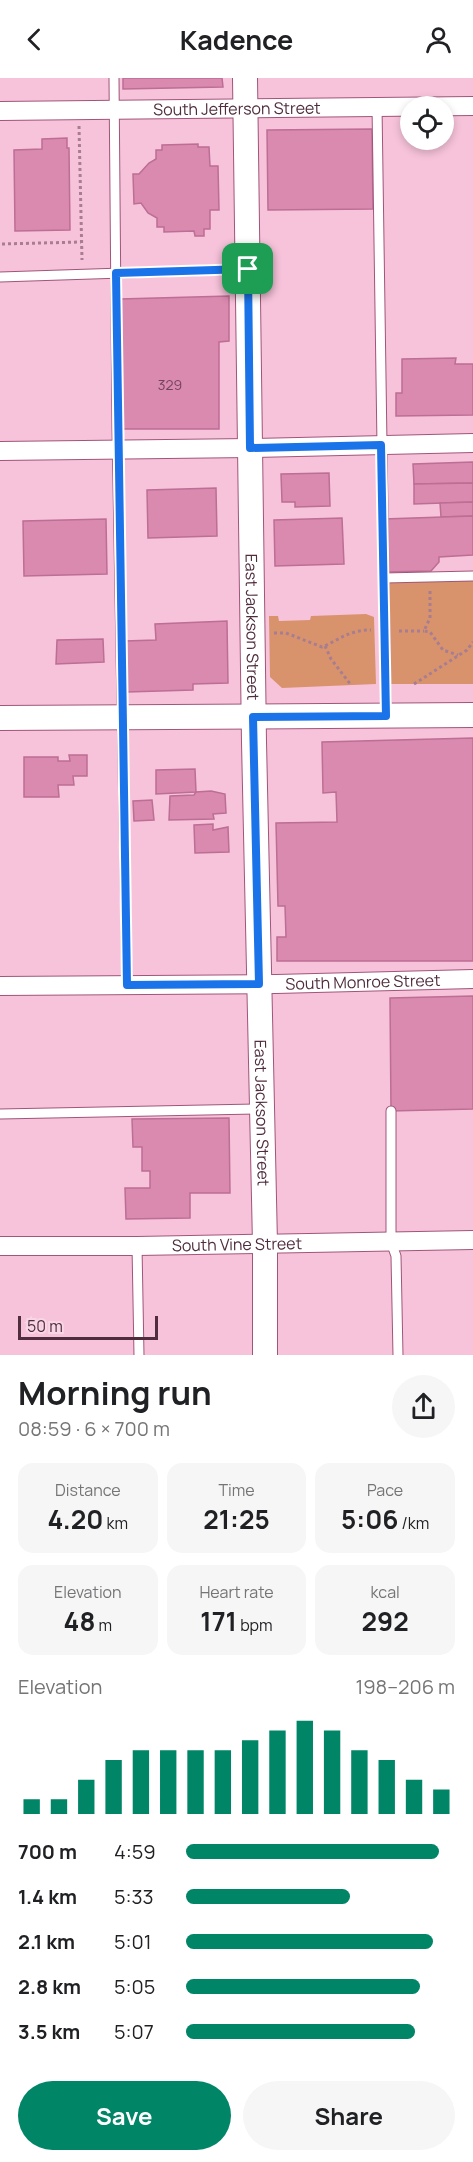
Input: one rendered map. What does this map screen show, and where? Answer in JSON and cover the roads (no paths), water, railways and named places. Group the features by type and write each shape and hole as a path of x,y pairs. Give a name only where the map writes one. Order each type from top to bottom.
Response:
{"main road":[{"name":"East Jackson Street","path":"245,78 253,717 265,1244 265,1355"},
{"path":"0,718 473,715"}],"street":[{"name":"South Jefferson Street","path":"0,111 473,106"},
{"path":"0,451 473,443"},
{"name":"South Monroe Street","path":"0,986 259,984 473,979"},
{"name":"South Vine Street","path":"0,1246 473,1240"}],"lane":[{"path":"114,78 127,985"},
{"path":"377,106 386,716"},
{"path":"0,277 248,269"},
{"path":"384,578 473,576"},
{"path":"0,1114 261,1108"},
{"path":"391,1111 391,1242 396,1256 398,1355"},
{"path":"137,1246 139,1355"}]}
